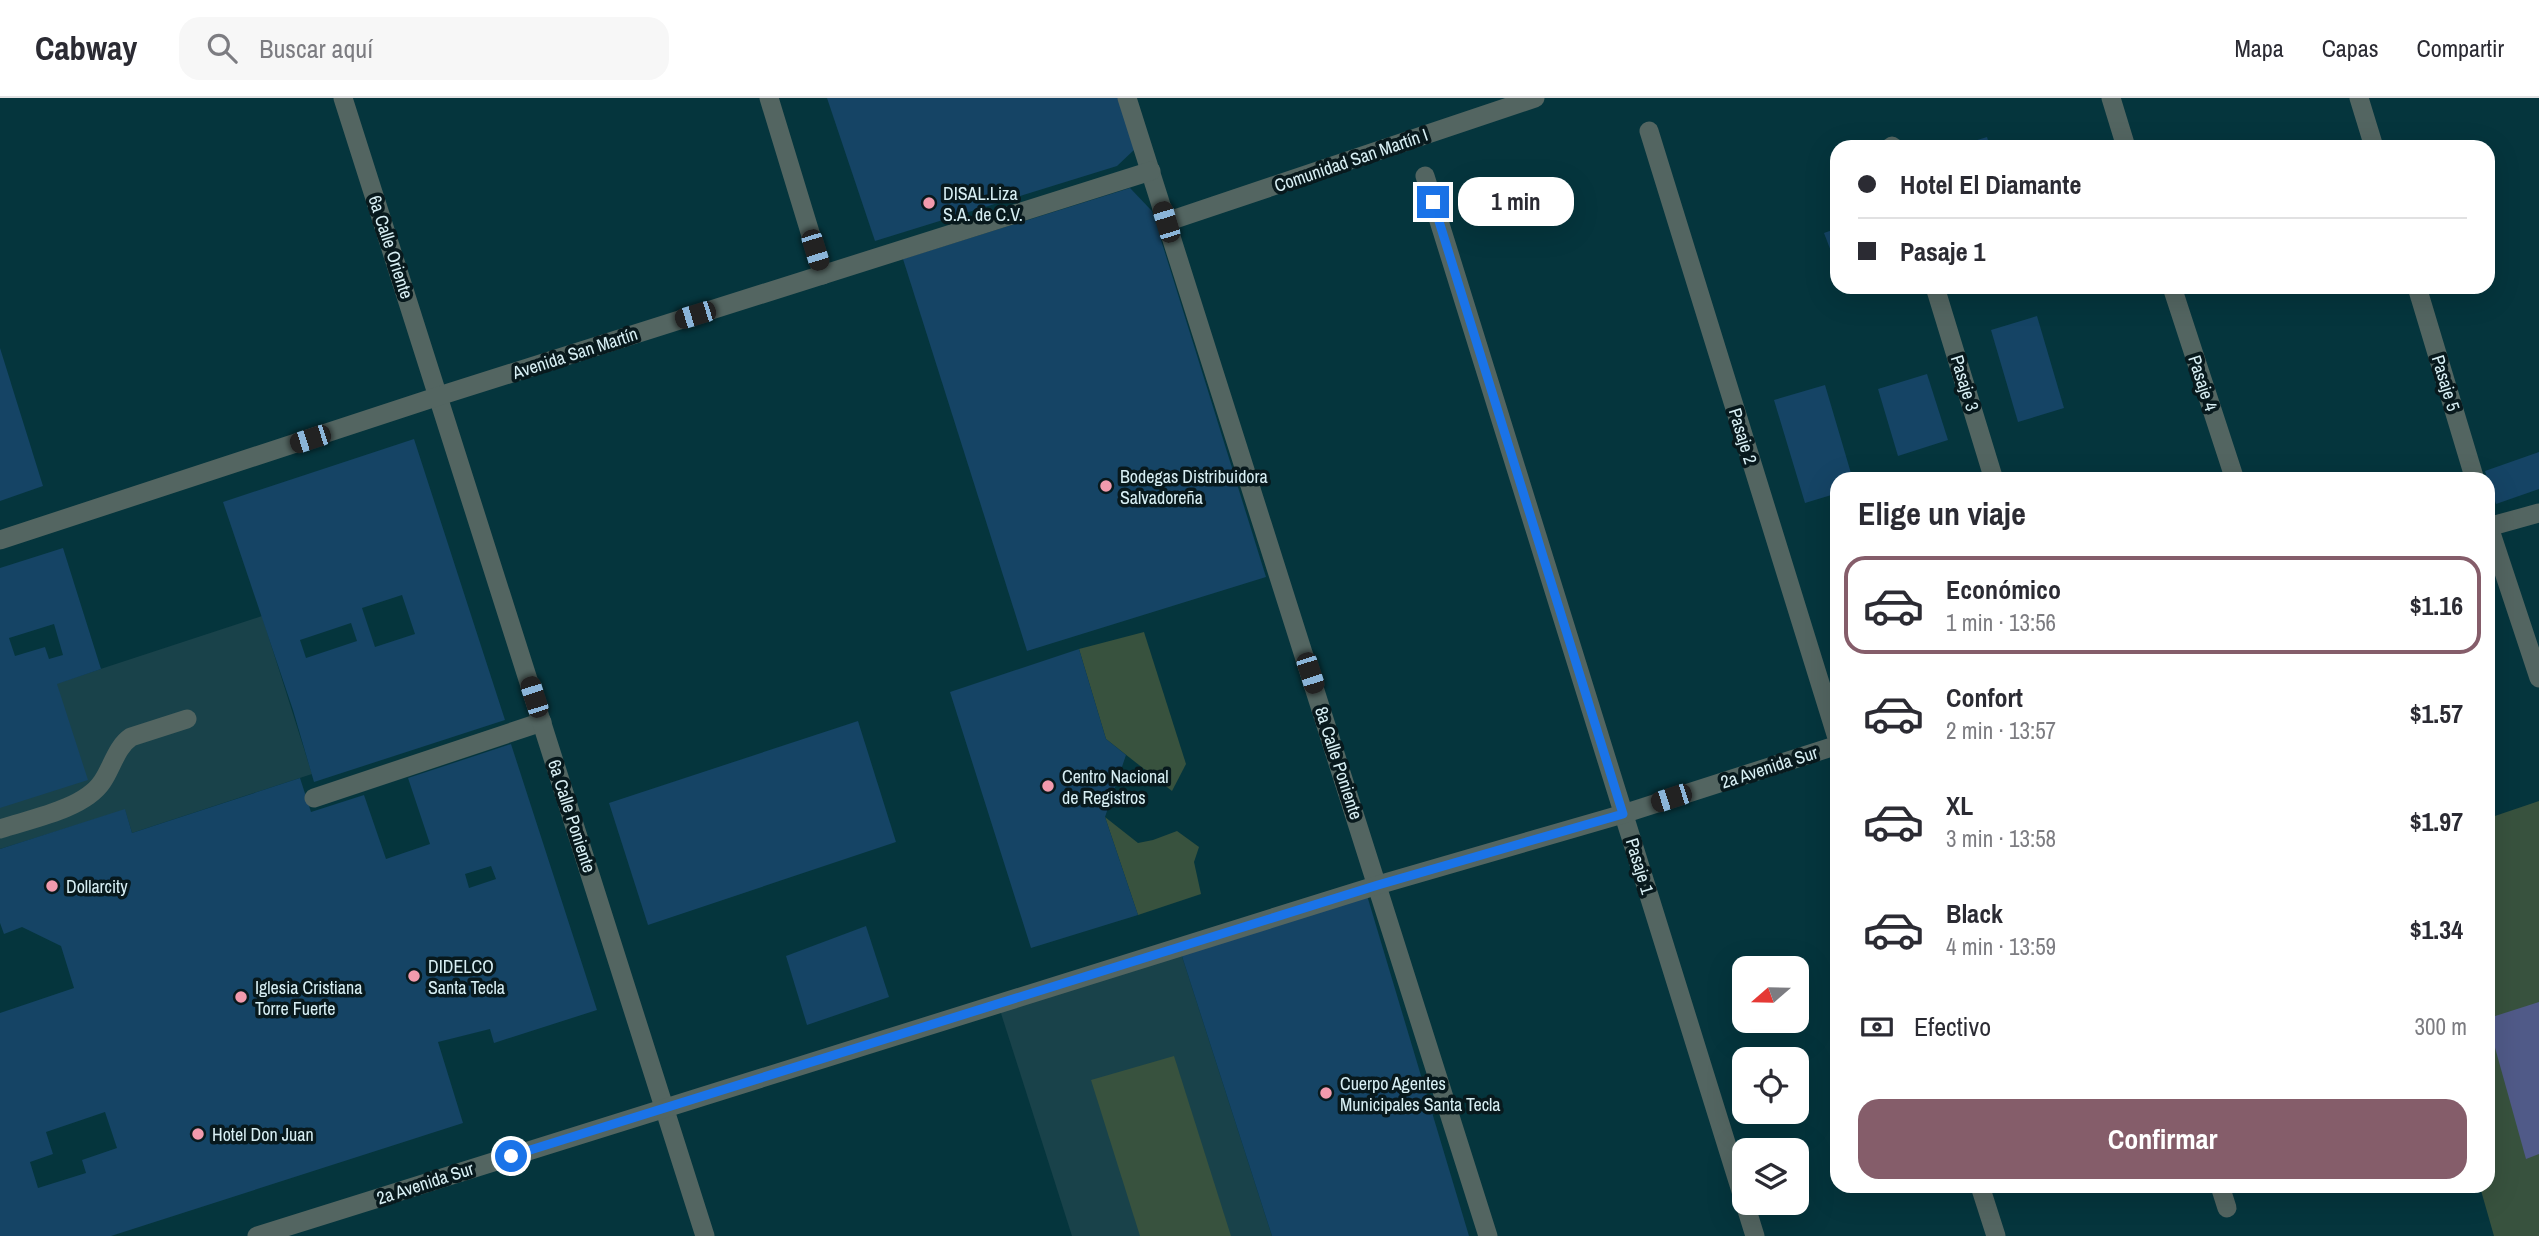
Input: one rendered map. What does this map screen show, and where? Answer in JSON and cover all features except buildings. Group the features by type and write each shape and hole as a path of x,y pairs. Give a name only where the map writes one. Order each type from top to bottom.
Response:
{"street":[{"name":"6a Calle Oriente","path":"343,98 439,396"},
{"path":"769,98 823,275"},
{"name":"8a Calle Poniente","path":"1127,98 1488,1236"},
{"name":"Comunidad San Martín I","path":"1166,222 1535,98"},
{"path":"2110,98 2124,140"},
{"path":"2359,98 2372,140"},
{"name":"Pasaje 2","path":"1649,131 1830,717"},
{"name":"Avenida San Martín","path":"0,540 439,396 1151,171"},
{"name":"Pasaje 1","path":"1425,176 1755,1236"},
{"name":"Pasaje 3","path":"1937,294 1992,472"},
{"name":"Pasaje 4","path":"2174,294 2232,472"},
{"name":"Pasaje 5","path":"2419,294 2473,472"},
{"name":"6a Calle Poniente","path":"439,396 705,1236"},
{"path":"2495,524 2539,513"},
{"path":"2495,544 2539,678"},
{"path":"0,829 66,808 84,798 102,783 123,742 187,719"},
{"path":"314,798 542,722"},
{"name":"2a Avenida Sur","path":"257,1236 1378,885 1623,814 1830,746"},
{"path":"1982,1193 1996,1236"},
{"path":"2222,1193 2227,1208"}],"shaded area":[{"path":"262,616 312,774 132,833 125,810 0,849 0,702"},
{"path":"1180,950 1272,1236 1072,1236 999,1007"}],"green space":[{"path":"1144,632 1186,764 1172,791 1106,739 1079,649"},
{"path":"2539,801 2539,1236 2494,1236 2482,1193 2495,1193 2495,816"},
{"path":"1105,817 1138,843 1177,831 1199,847 1194,862 1201,894 1138,915"},
{"path":"1174,1056 1231,1236 1140,1236 1091,1080"}],"water":[{"path":"2539,1002 2539,1154 2526,1159 2495,1048 2495,1016"}],"place":[{"name":"DISAL.Liza S.A. de C.V.","path":"929,203"},
{"name":"Bodegas Distribuidora Salvadoreña","path":"1106,486"},
{"name":"Centro Nacional de Registros","path":"1048,786"},
{"name":"Dollarcity","path":"52,886"},
{"name":"DIDELCO Santa Tecla","path":"414,976"},
{"name":"Iglesia Cristiana Torre Fuerte","path":"241,997"},
{"name":"Cuerpo Agentes Municipales Santa Tecla","path":"1326,1093"},
{"name":"Hotel Don Juan","path":"198,1134"}],"route":[{"path":"511,1156 1378,885 1623,814 1433,202"}]}
